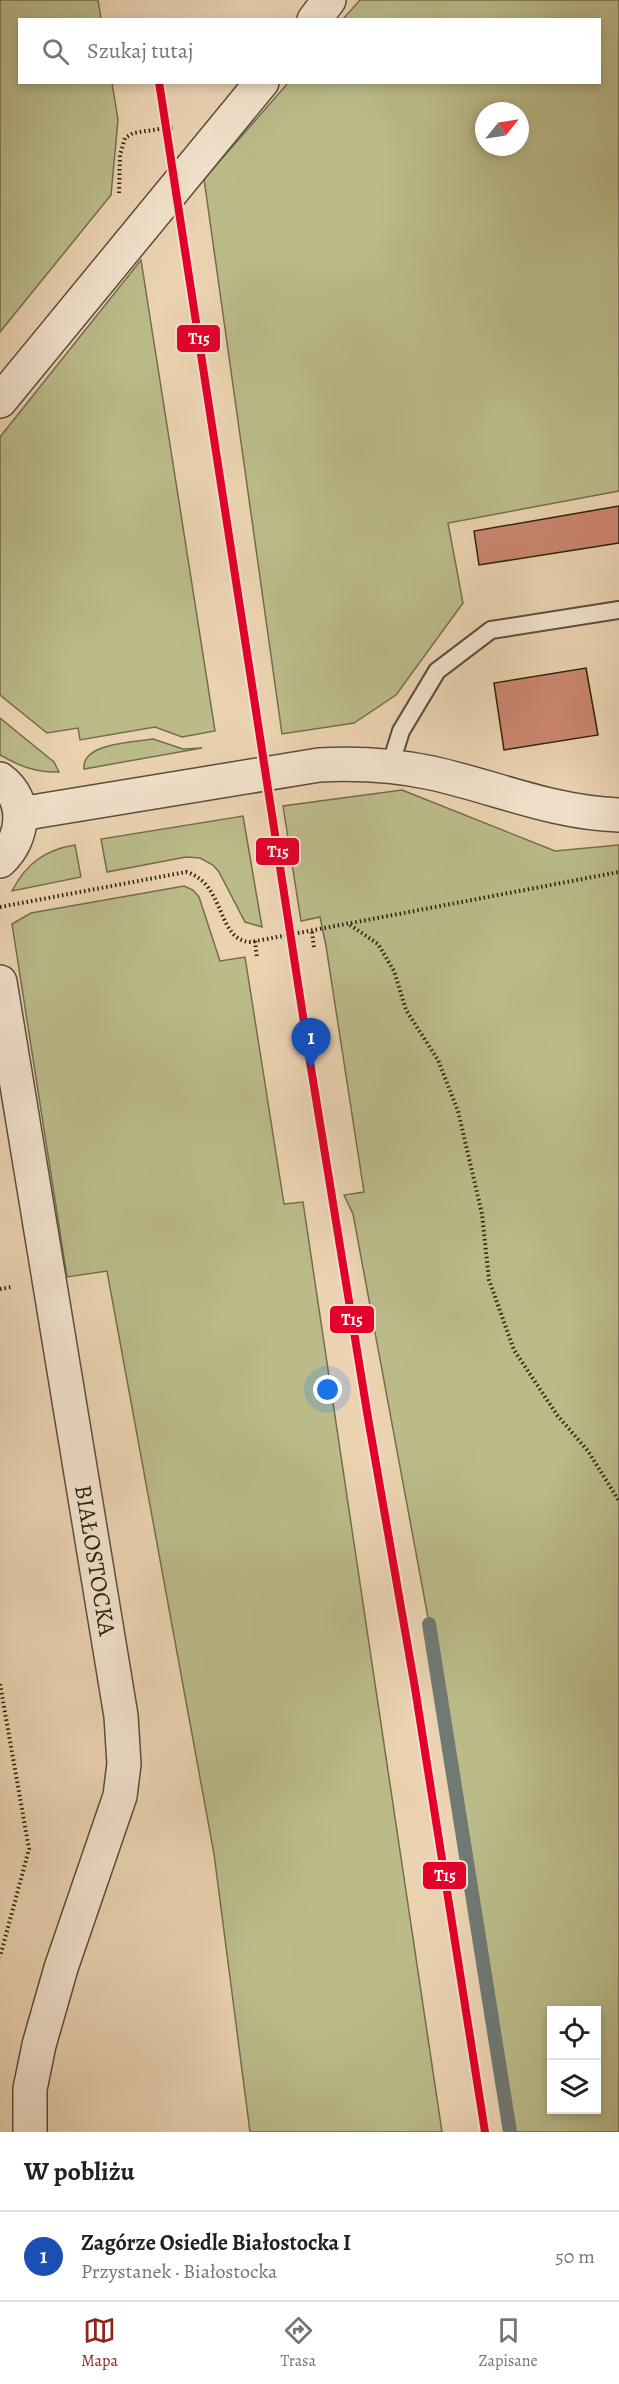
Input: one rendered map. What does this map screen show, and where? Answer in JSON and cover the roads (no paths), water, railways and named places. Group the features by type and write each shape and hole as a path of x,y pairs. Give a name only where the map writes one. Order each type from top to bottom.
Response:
{"street":[{"path":"316,18 329,0"},
{"path":"0,401 260,84"},
{"path":"20,814 319,765 354,764 390,766 434,773 560,808 592,814 619,814"},
{"path":"0,779 16,797 20,814 19,833 11,851 0,861"},
{"name":"BIAŁOSTOCKA","path":"0,982 6,1046 121,1716 124,1764 120,1796 61,1968 39,2045 30,2089 30,2132"}],"lane":[{"path":"390,766 401,731 437,671 491,630 619,610"}],"waterway":[{"path":"429,1624 510,2132"}],"place":[{"name":"Zagórze Osiedle Białostocka I","path":"311,1068"}]}
